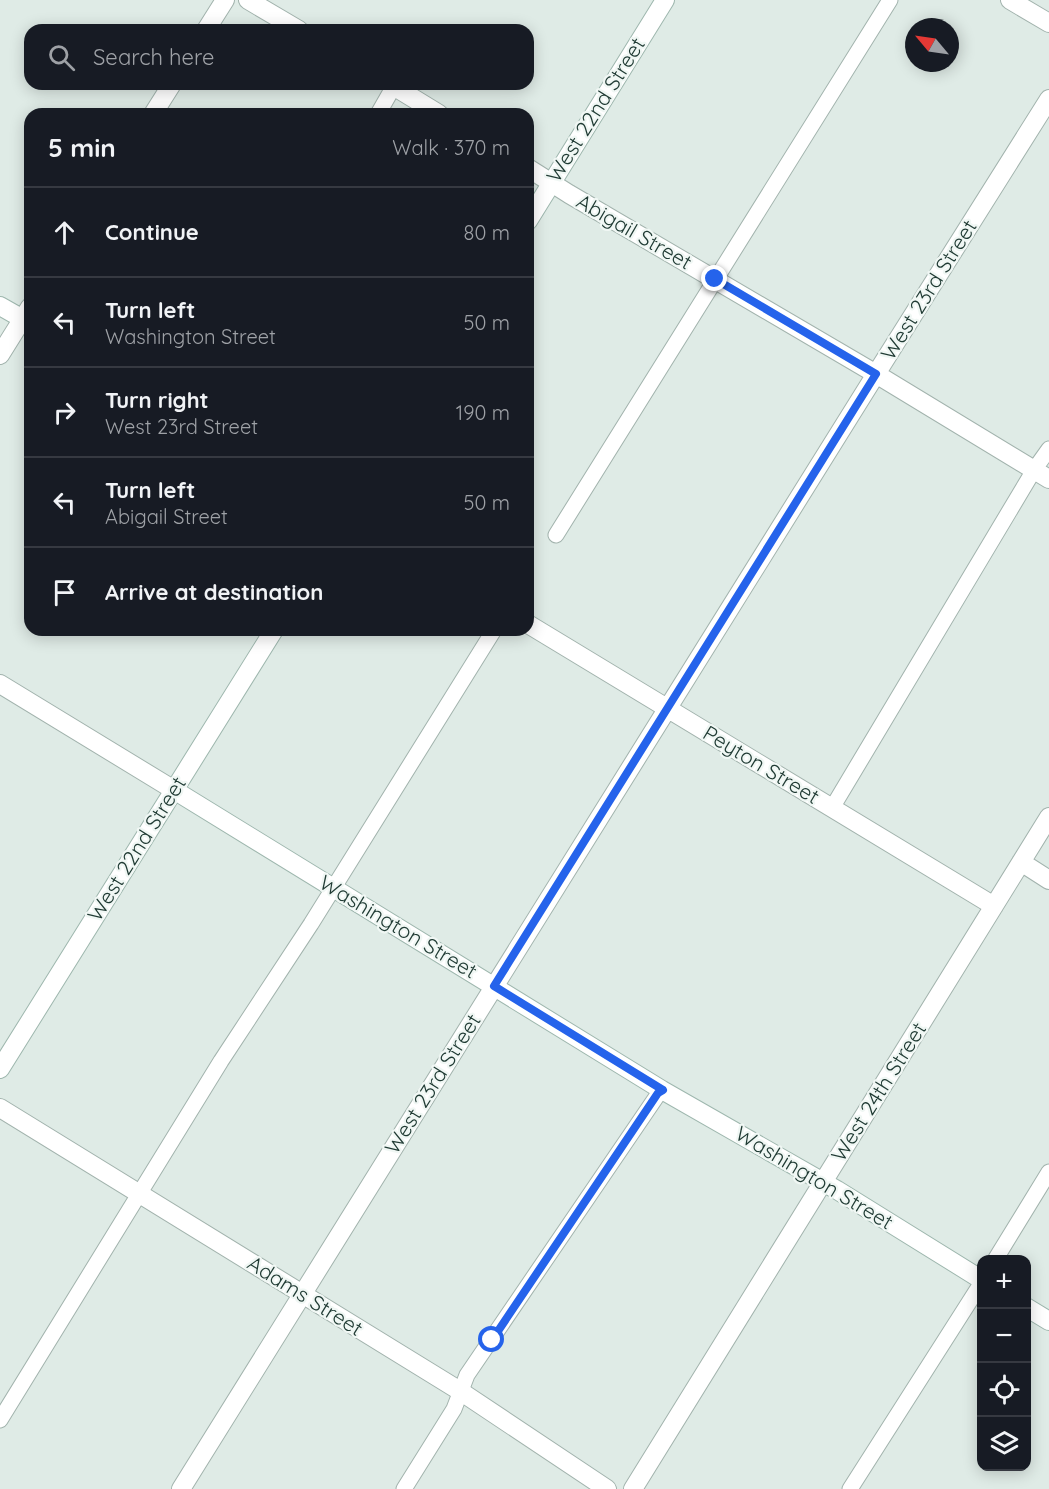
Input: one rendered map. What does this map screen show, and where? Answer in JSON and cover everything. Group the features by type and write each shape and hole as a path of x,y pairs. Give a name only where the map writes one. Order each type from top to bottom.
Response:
{"street":[{"path":"210,24 225,0"},
{"path":"248,0 288,24"},
{"name":"West 22nd Street","path":"534,210 665,0"},
{"path":"1010,0 1049,23"},
{"path":"157,108 168,90"},
{"path":"400,90 430,108"},
{"name":"West 23rd Street","path":"181,1489 1049,99"},
{"name":"Abigail Street","path":"534,172 1042,474"},
{"path":"0,306 24,315"},
{"path":"0,355 24,322"},
{"name":"Peyton Street","path":"534,628 994,906"},
{"name":"West 22nd Street","path":"0,1069 269,636"},
{"name":"Washington Street","path":"0,684 663,1090 823,1182 977,1278"},
{"name":"West 24th Street","path":"633,1489 1049,817"},
{"path":"1021,862 1049,880"},
{"name":"Adams Street","path":"0,1108 460,1391 607,1489"},
{"path":"1030,1309 1049,1320"}],"lane":[{"path":"556,535 890,0"},
{"path":"381,108 390,90"},
{"path":"832,808 1042,474 1049,449"},
{"path":"0,1420 221,1061 333,888 490,636"},
{"path":"404,1489 454,1408 467,1376 658,1093 663,1090"},
{"path":"998,1255 1049,1172"},
{"path":"850,1489 977,1287"}],"route":[{"path":"492,1340 658,1093 663,1090 494,986 876,374 715,279"}]}
